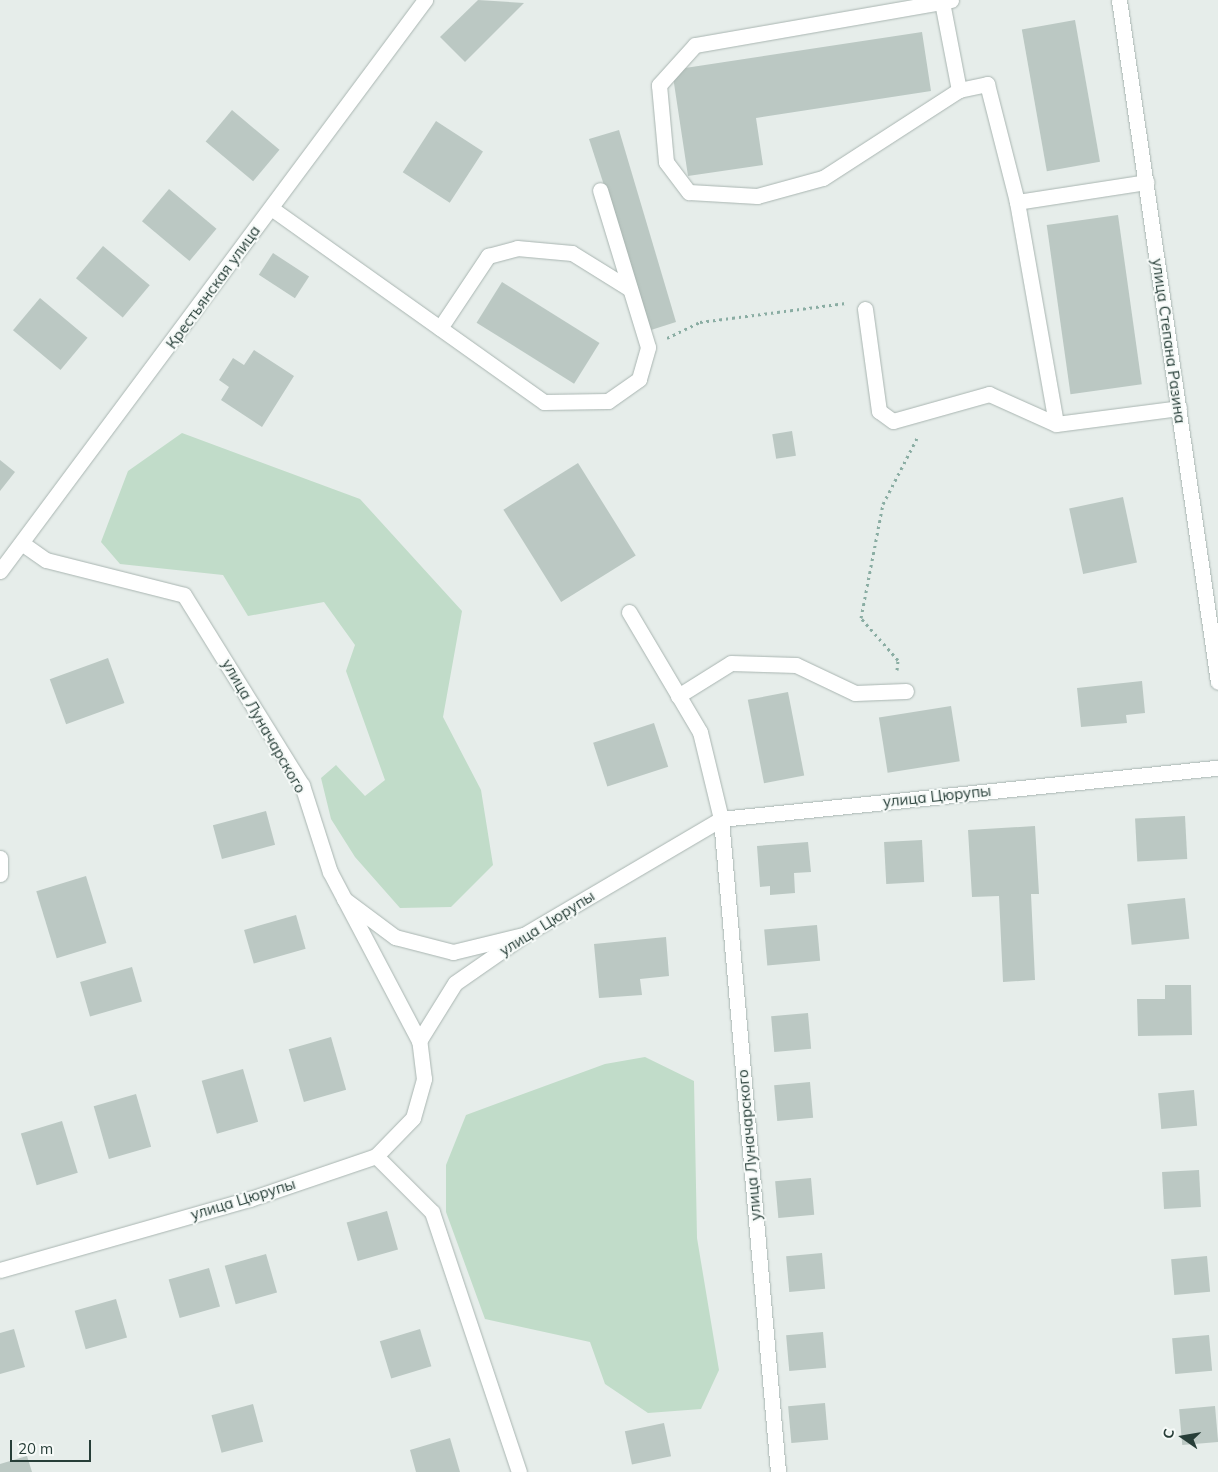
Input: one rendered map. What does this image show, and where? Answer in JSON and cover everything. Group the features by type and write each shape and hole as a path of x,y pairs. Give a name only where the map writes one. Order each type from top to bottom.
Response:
{"street":[{"name":"Крестьянская улица","path":"0,571 12,550 271,208 425,0"},
{"name":"улица Степана Разина","path":"1120,0 1218,682"},
{"path":"959,90 946,1 695,45 659,85 666,162 689,192 757,196 823,178 959,90 987,84 1017,202 1056,424"},
{"path":"1017,202 1146,182"},
{"path":"271,208 544,402 608,400 639,379 648,346 600,190"},
{"path":"440,328 488,256 518,248 572,253 630,289"},
{"path":"865,309 879,411 892,421 988,394 1056,424 1179,408"},
{"name":"улица Луначарского","path":"12,550 184,595 302,785 344,899 420,1041"},
{"name":"улица Луначарского","path":"629,612 700,732 721,819 778,1472"},
{"path":"678,696 731,663 796,666 855,693 901,691"},
{"name":"улица Цюрупы","path":"0,1270 250,1199 376,1156 413,1118 424,1078 420,1041 455,983 524,935 721,819 1218,768"},
{"path":"0,858 0,874"},
{"path":"344,899 395,937 453,952 524,935"},
{"path":"376,1156 432,1212 519,1472"}],"path":[{"path":"648,346 700,322 853,302 865,309"},
{"path":"901,691 898,660 861,618 883,504 931,410"}],"green space":[{"path":"182,433 360,499 462,611 443,717 481,790 493,865 451,907 400,908 355,857 331,819 321,778 336,765 365,796 385,780 346,671 355,645 324,602 248,616 223,575 120,564 101,542 128,471"},
{"path":"645,1057 694,1081 697,1238 719,1370 701,1409 648,1413 605,1384 590,1342 485,1319 446,1212 446,1165 466,1115 605,1064"}],"building":[{"path":"478,0 524,3 465,62 440,37"},
{"path":"1075,20 1100,162 1047,171 1022,29"},
{"path":"922,32 931,91 756,118 763,165 688,176 672,70"},
{"path":"232,110 279,150 253,181 206,141"},
{"path":"436,121 483,151 450,203 403,172"},
{"path":"619,130 676,322 651,330 589,139"},
{"path":"169,189 216,229 189,261 142,221"},
{"path":"1118,215 1142,384 1070,394 1047,225"},
{"path":"103,246 150,285 123,317 76,278"},
{"path":"273,253 309,276 295,298 259,275"},
{"path":"502,282 600,343 574,384 477,323"},
{"path":"40,298 87,338 60,370 13,330"},
{"path":"254,350 294,376 262,427 221,400 229,387 219,380 233,358 244,365"},
{"path":"792,431 796,456 776,459 772,434"},
{"path":"0,460 15,472 0,491"},
{"path":"578,463 636,555 561,602 503,510"},
{"path":"1123,497 1137,563 1083,574 1069,508"},
{"path":"108,658 124,703 66,724 50,679"},
{"path":"1142,681 1145,713 1126,715 1127,723 1081,727 1077,688"},
{"path":"788,692 804,775 764,783 748,700"},
{"path":"951,706 960,761 888,773 879,717"},
{"path":"654,723 668,767 607,787 593,743"},
{"path":"266,811 275,845 222,859 213,825"},
{"path":"1185,816 1187,859 1137,862 1135,819"},
{"path":"1035,826 1039,894 1031,894 1035,980 1003,982 999,896 972,897 968,830"},
{"path":"922,840 924,882 886,884 884,842"},
{"path":"808,842 811,872 794,873 795,893 770,895 770,886 760,887 757,846"},
{"path":"86,876 106,943 57,958 36,891"},
{"path":"1185,898 1189,939 1132,945 1127,904"},
{"path":"296,915 306,949 254,964 244,930"},
{"path":"817,925 820,961 767,965 764,930"},
{"path":"666,937 669,976 640,979 642,995 599,998 594,944"},
{"path":"132,967 142,1002 90,1016 80,982"},
{"path":"1165,985 1191,985 1192,1035 1138,1036 1137,999 1165,999"},
{"path":"808,1013 811,1049 774,1052 771,1016"},
{"path":"331,1037 346,1090 304,1102 289,1049"},
{"path":"243,1069 258,1122 217,1134 202,1081"},
{"path":"810,1082 813,1118 777,1121 774,1085"},
{"path":"1194,1090 1197,1126 1161,1129 1158,1093"},
{"path":"136,1094 151,1147 109,1159 94,1106"},
{"path":"62,1121 78,1173 37,1185 21,1134"},
{"path":"1199,1170 1201,1207 1164,1209 1162,1172"},
{"path":"811,1178 814,1215 778,1218 775,1181"},
{"path":"387,1211 398,1249 358,1261 347,1223"},
{"path":"822,1253 825,1289 789,1292 786,1256"},
{"path":"266,1254 277,1292 236,1304 225,1266"},
{"path":"1207,1256 1210,1292 1174,1295 1171,1259"},
{"path":"209,1268 220,1306 180,1318 169,1280"},
{"path":"116,1299 127,1337 86,1349 75,1311"},
{"path":"14,1329 25,1367 0,1374 0,1333"},
{"path":"420,1329 431,1366 391,1379 380,1341"},
{"path":"823,1332 826,1368 789,1371 786,1335"},
{"path":"1209,1335 1212,1371 1175,1374 1172,1338"},
{"path":"825,1403 828,1440 791,1443 788,1406"},
{"path":"253,1404 263,1442 222,1453 211,1415"},
{"path":"1215,1406 1218,1442 1182,1445 1179,1409"},
{"path":"664,1423 671,1456 632,1465 625,1431"},
{"path":"450,1438 460,1472 416,1472 410,1450"},
{"path":"27,1456 32,1472 0,1472 0,1464"}]}
